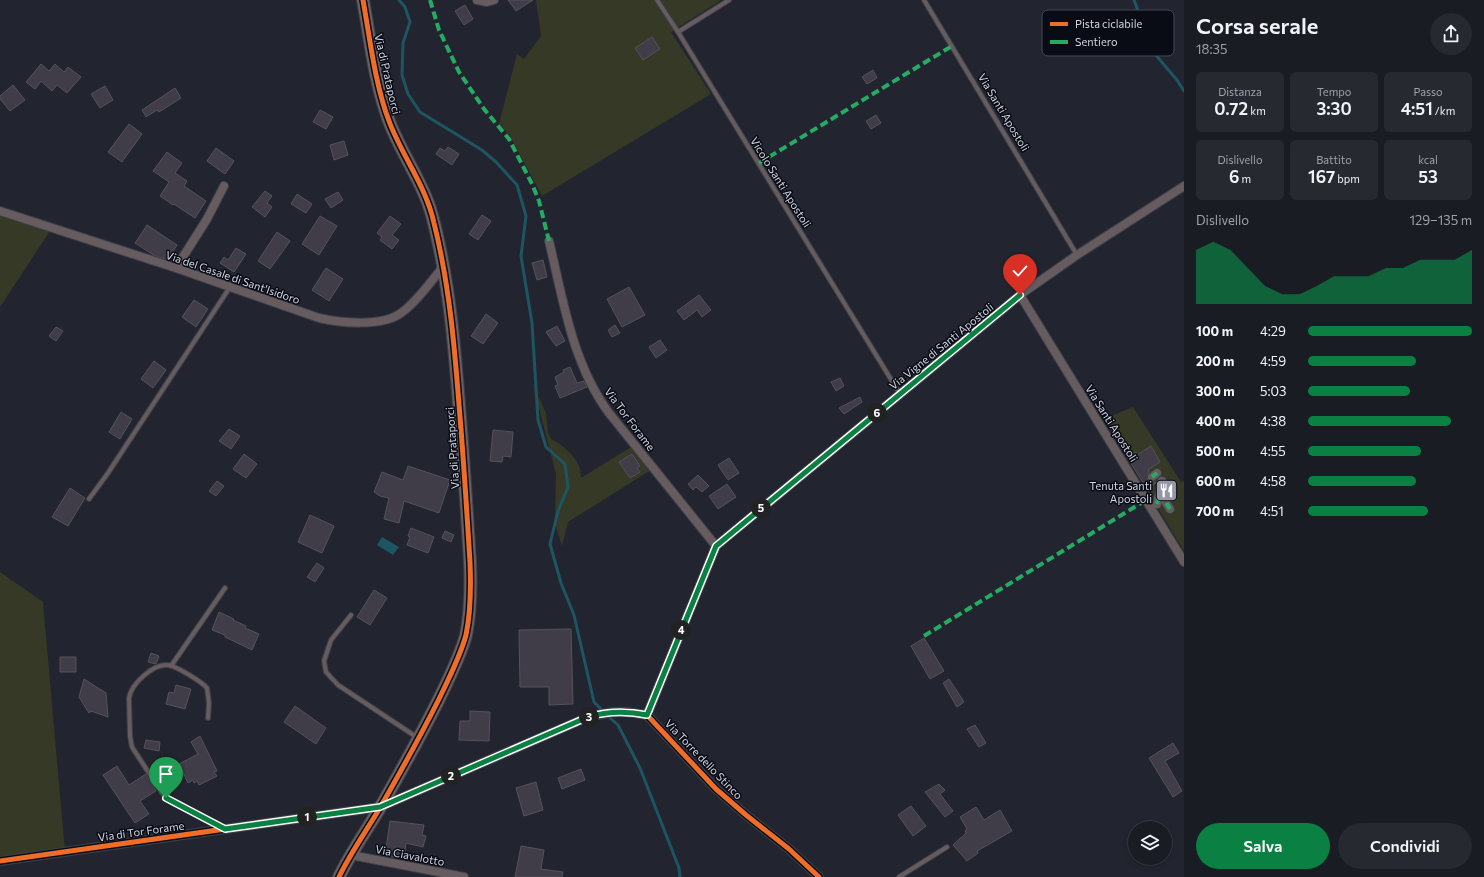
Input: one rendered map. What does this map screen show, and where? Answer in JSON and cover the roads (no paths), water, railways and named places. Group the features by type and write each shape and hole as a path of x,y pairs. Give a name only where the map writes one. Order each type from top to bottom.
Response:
{"street":[{"name":"Via di Prataporci","path":"339,877 380,807 446,685 462,649 468,626 471,600 470,562 452,316 435,224 428,201 396,138 385,111 363,0"},
{"path":"477,0 487,2 494,0"},
{"path":"176,268 207,219 224,186"},
{"name":"Via Vigne di Santi Apostoli","path":"647,715 716,546 1020,295 1077,255 1184,186"},
{"name":"Via del Casale di Sant'Isidoro","path":"0,211 176,268 319,318 345,322 377,321 395,317 406,309 443,267"},
{"name":"Via Tor Forame","path":"549,241 573,341 597,394 609,413 716,546"},
{"name":"Via Santi Apostoli","path":"1020,295 1184,562"},
{"path":"1157,504 1162,481"},
{"path":"1160,493 1170,509"},
{"path":"380,807 588,717 612,712 627,712 647,715"},
{"name":"Via Torre dello Stinco","path":"647,715 721,794 780,841 819,877"},
{"name":"Via di Tor Forame","path":"0,861 380,807"},
{"name":"Via Ciavalotto","path":"351,855 464,877"}],"lane":[{"name":"Vicolo Santi Apostoli","path":"657,0 900,394"},
{"path":"678,32 729,0"},
{"name":"Via Santi Apostoli","path":"924,0 1077,255"},
{"path":"89,499 108,473 230,287"},
{"path":"171,666 225,588"},
{"path":"351,615 331,640 324,661 326,672 338,685 418,738"},
{"path":"208,718 208,688 171,666 162,665 158,667 142,678 132,688 129,698 131,744 134,750 166,798 225,829"},
{"path":"899,877 947,847"}],"water":[{"path":"382,537 399,547 393,555 377,545"}],"waterway":[{"path":"399,0 405,7 410,22 403,43 402,75 408,94 420,112 482,150 496,162 517,185 526,216 521,256 532,323 538,420 546,447 565,464 568,487 558,511 550,544 561,583 574,615 594,702 601,709"},
{"path":"1134,0 1138,10"},
{"path":"1157,56 1177,80 1184,91"},
{"path":"609,717 618,725 640,768 679,868 680,877"}],"place":[{"name":"Tenuta Santi Apostoli","path":"1167,491"}]}
